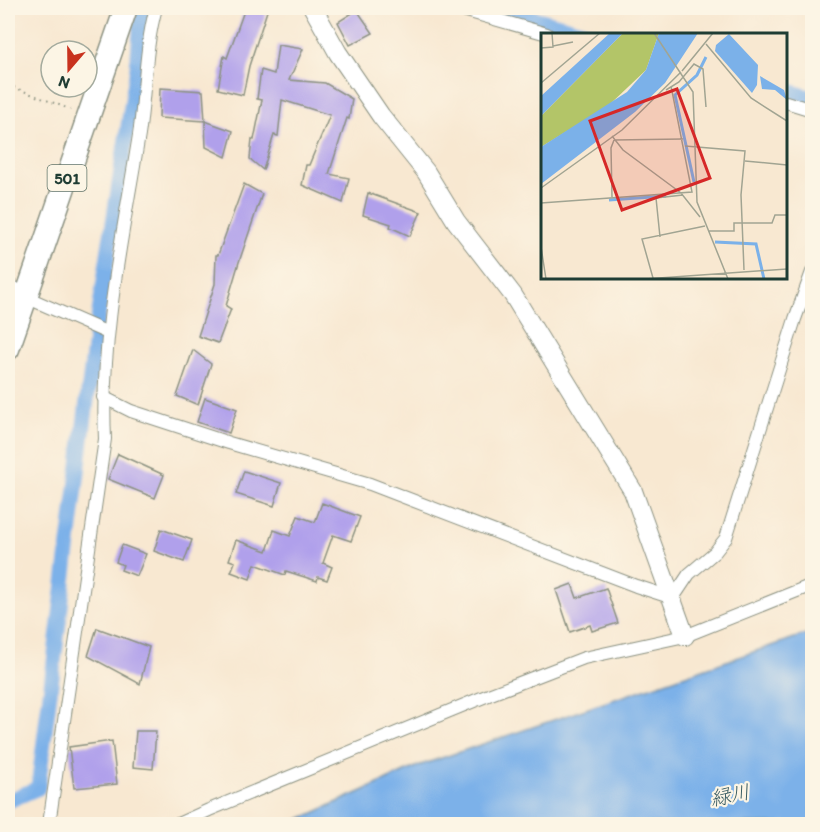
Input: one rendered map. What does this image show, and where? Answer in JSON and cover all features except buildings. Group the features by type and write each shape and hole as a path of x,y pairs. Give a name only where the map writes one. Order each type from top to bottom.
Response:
{"highway":[{"name":"501","path":"8,349 126,8"}],"street":[{"path":"49,825 105,440 100,330 140,130 156,8"},
{"path":"313,8 338,53 369,98 426,172 456,221 513,295 633,491 685,636"},
{"path":"456,8 544,33"},
{"path":"787,102 813,110"},
{"path":"673,598 689,574 715,552 726,538 795,319 813,272"},
{"path":"8,283 26,297 100,330"},
{"path":"103,397 131,411 229,443 370,484 673,598"},
{"path":"178,825 209,810 490,694 584,658 685,636 813,585"}],"path":[{"path":"8,85 88,116"}],"water":[{"name":"緑川","path":"812,632 812,824 289,824 418,766"}],"waterway":[{"path":"8,801 38,788 95,338 137,68 141,19 145,8"},
{"path":"498,8 588,33"},
{"path":"787,90 812,98"}]}
